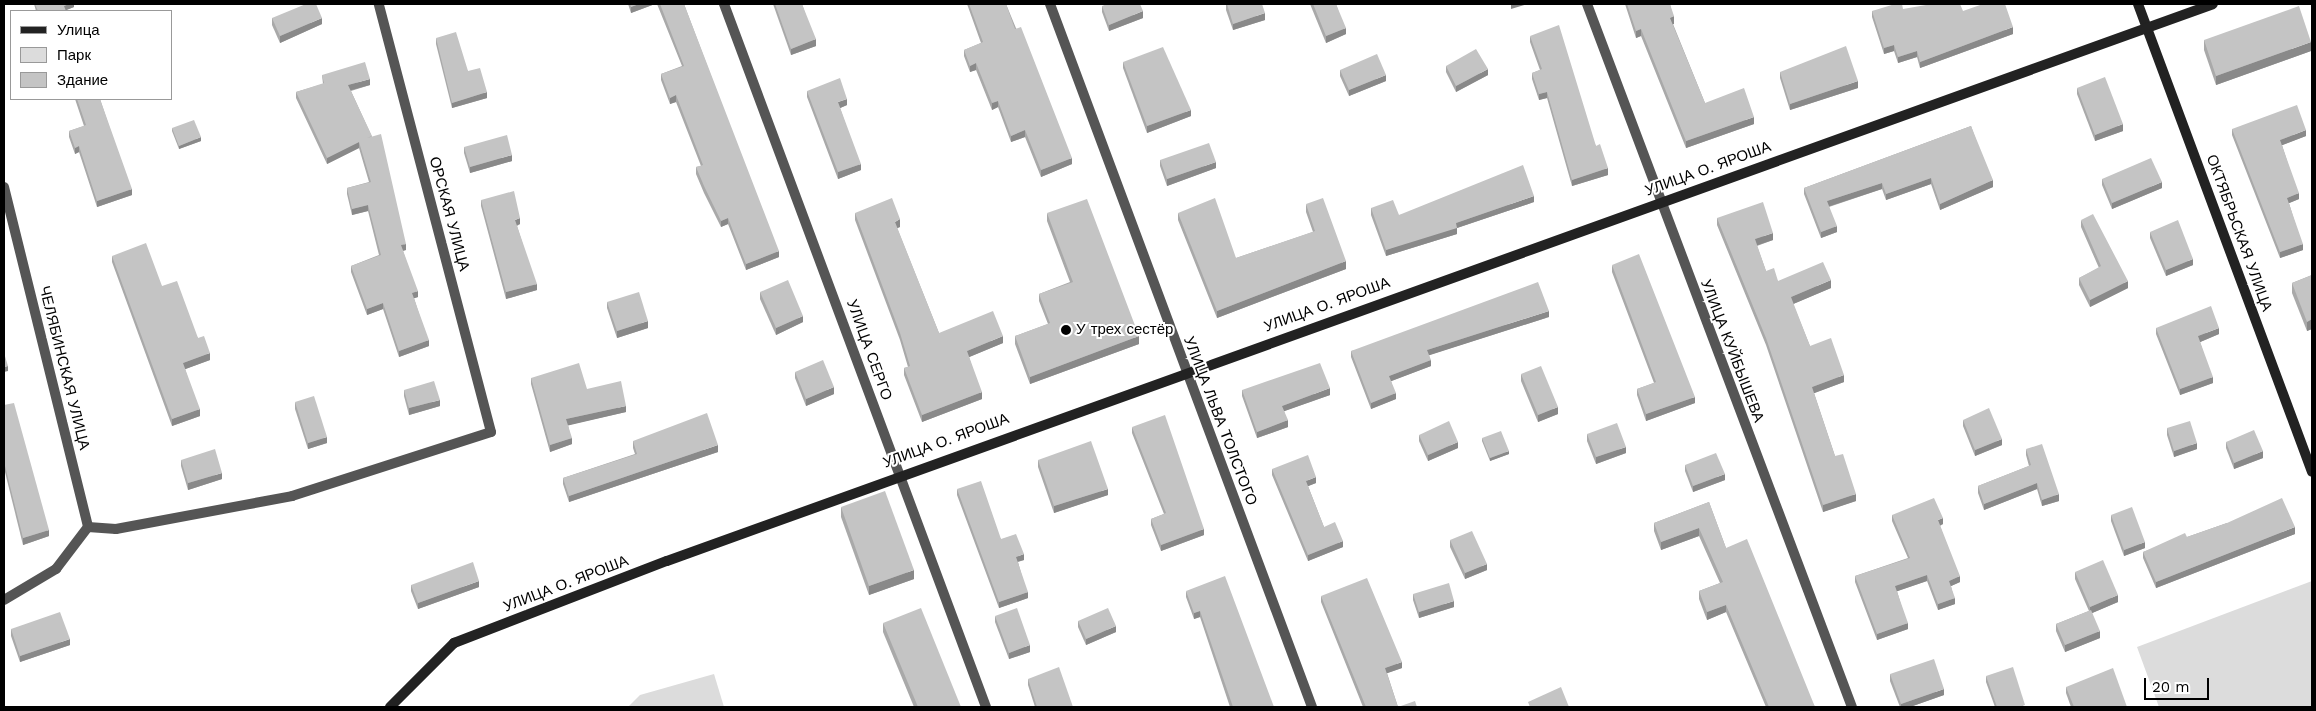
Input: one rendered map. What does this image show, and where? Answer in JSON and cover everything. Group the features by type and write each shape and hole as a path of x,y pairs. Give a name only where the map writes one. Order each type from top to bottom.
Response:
{"main road":[{"name":"ОКТЯБРЬСКАЯ УЛИЦА","path":"2138,4 2312,472"},
{"name":"УЛИЦА О. ЯРОША","path":"390,707 454,643 900,474 2213,4"}],"street":[{"name":"ОРСКАЯ УЛИЦА","path":"88,528 116,529 292,496 491,432 379,4"},
{"name":"УЛИЦА СЕРГО","path":"724,4 986,707"},
{"name":"УЛИЦА ЛЬВА ТОЛСТОГО","path":"1050,4 1185,372 1312,707"},
{"name":"УЛИЦА КУЙБЫШЕВА","path":"1587,4 1660,202 1852,707"},
{"name":"ЧЕЛЯБИНСКАЯ УЛИЦА","path":"4,187 88,528"},
{"path":"4,600 56,569 88,528"}],"green space":[{"path":"2312,581 2312,707 2159,707 2137,647"},
{"path":"714,674 724,707 628,707 640,695"}],"building":[{"path":"35,4 69,4 64,6 66,10 38,10"},
{"path":"306,4 316,4 322,18 280,36 272,18"},
{"path":"660,4 684,4 779,251 746,264 728,218 721,221 704,186 696,167 703,165 676,95 670,98 661,74 684,66"},
{"path":"775,4 802,4 816,39 791,49"},
{"path":"969,4 1006,4 1015,29 1021,27 1072,158 1041,170 1025,130 1011,136 998,101 992,103 976,63 970,66 964,50 983,42"},
{"path":"1107,4 1140,4 1143,11 1109,25 1102,6"},
{"path":"1227,4 1262,4 1265,13 1233,24"},
{"path":"1313,4 1336,4 1346,28 1326,36"},
{"path":"1627,4 1670,4 1674,16 1670,18 1705,103 1744,88 1754,117 1686,141 1641,29 1636,31"},
{"path":"1895,4 1902,4 1903,9 1931,4 1960,4 1963,11 1983,4 2005,4 2013,27 1920,62 1917,51 1898,57 1894,45 1884,48 1872,11"},
{"path":"2299,6 2311,42 2216,76 2204,40"},
{"path":"1559,25 1596,146 1600,144 1608,168 1572,180 1547,92 1539,94 1532,73 1542,69 1530,36"},
{"path":"456,32 468,71 480,68 487,92 452,103 436,38"},
{"path":"1846,46 1858,81 1790,104 1780,72"},
{"path":"1163,47 1191,110 1147,126 1123,62"},
{"path":"1476,49 1488,69 1456,86 1446,66"},
{"path":"1377,54 1386,75 1349,90 1340,70"},
{"path":"365,62 370,79 348,85 372,136 367,138 381,134 406,244 401,245 418,291 412,293 429,340 399,351 383,303 367,309 351,266 381,255 368,205 352,209 347,188 371,182 359,142 327,158 296,92 324,83 322,75"},
{"path":"2105,77 2123,124 2095,135 2077,88"},
{"path":"840,78 847,99 838,102 861,164 838,172 807,91"},
{"path":"77,100 100,100 132,189 97,201 79,146 75,148 69,131 86,125"},
{"path":"2297,105 2306,130 2280,140 2299,193 2287,198 2303,244 2280,252 2232,129"},
{"path":"194,120 201,137 179,146 172,128"},
{"path":"1971,126 1993,180 1940,204 1931,178 1886,194 1882,183 1827,201 1837,226 1821,232 1804,188"},
{"path":"507,135 512,155 470,167 464,147"},
{"path":"1209,143 1216,162 1167,179 1160,160"},
{"path":"2151,158 2162,182 2112,203 2102,179"},
{"path":"1523,165 1534,196 1456,223 1457,228 1386,250 1371,208 1393,200 1399,215"},
{"path":"514,191 520,218 515,220 537,284 506,292 481,200"},
{"path":"892,198 900,219 895,222 939,333 993,311 1003,336 967,351 982,392 922,415 904,368 910,366 900,333 855,213"},
{"path":"1215,198 1236,258 1315,231 1306,204 1323,198 1346,261 1217,311 1178,213"},
{"path":"1087,199 1139,336 1030,377 1015,336 1050,323 1039,294 1073,282 1047,213"},
{"path":"1763,202 1773,233 1755,239 1766,271 1774,268 1778,281 1823,262 1831,280 1791,297 1810,346 1831,338 1844,375 1812,387 1835,456 1843,454 1856,494 1823,505 1766,338 1717,218"},
{"path":"2093,214 2128,281 2090,300 2079,278 2101,266 2081,220"},
{"path":"2178,220 2193,259 2166,270 2150,232"},
{"path":"146,243 162,286 177,281 198,338 204,336 210,353 183,363 200,409 172,419 112,256"},
{"path":"1639,254 1695,397 1646,414 1637,389 1656,382 1612,265"},
{"path":"2312,275 2312,319 2307,322 2292,283"},
{"path":"788,280 803,316 776,328 760,292"},
{"path":"1538,282 1549,311 1427,350 1431,360 1389,376 1396,393 1371,403 1351,351"},
{"path":"639,292 648,321 617,331 607,302"},
{"path":"2211,306 2219,328 2198,336 2213,377 2180,389 2156,328"},
{"path":"4,353 8,366 4,367"},
{"path":"823,360 834,387 806,399 795,372"},
{"path":"579,363 587,389 621,381 626,406 566,419 572,438 550,445 531,378"},
{"path":"1320,363 1330,388 1282,406 1288,420 1257,432 1242,390"},
{"path":"1541,366 1558,407 1538,415 1521,374"},
{"path":"434,381 440,400 409,408 404,390"},
{"path":"314,396 327,437 308,443 295,402"},
{"path":"14,403 49,530 23,538 4,462 4,405"},
{"path":"1989,408 2002,439 1975,450 1963,420"},
{"path":"707,413 718,445 569,496 563,478 637,454 633,441"},
{"path":"1165,415 1204,529 1161,545 1151,519 1166,513 1132,427"},
{"path":"1449,421 1458,442 1428,455 1419,435"},
{"path":"2190,421 2197,443 2174,451 2167,428"},
{"path":"1617,423 1626,447 1596,457 1587,434"},
{"path":"2254,430 2263,451 2234,463 2226,442"},
{"path":"1501,431 1509,451 1490,458 1482,438"},
{"path":"1091,441 1108,489 1054,506 1038,460"},
{"path":"2042,444 2059,494 2042,500 2037,483 1984,504 1978,486 2031,465 2026,449"},
{"path":"215,449 222,473 188,483 181,460"},
{"path":"1716,453 1725,474 1693,486 1685,465"},
{"path":"1308,455 1316,477 1306,481 1324,527 1335,522 1343,541 1308,555 1272,469"},
{"path":"981,481 1001,539 1016,534 1024,554 1016,557 1028,592 999,602 957,489"},
{"path":"885,491 914,570 869,586 841,507"},
{"path":"1934,498 1943,518 1938,520 1960,576 1949,581 1955,598 1938,604 1927,575 1895,586 1908,623 1877,634 1855,576 1910,558 1892,515"},
{"path":"2282,498 2295,527 2156,582 2143,552 2185,533 2187,537 2227,523"},
{"path":"1709,502 1726,548 1747,539 1815,707 1769,707 1726,605 1707,612 1699,591 1723,582 1699,528 1661,542 1654,523"},
{"path":"2132,507 2145,542 2124,550 2111,515"},
{"path":"1472,531 1487,564 1465,573 1450,540"},
{"path":"2103,560 2118,595 2090,607 2075,572"},
{"path":"473,562 479,581 418,603 411,585"},
{"path":"1225,576 1274,707 1233,707 1200,611 1194,613 1186,591"},
{"path":"1367,578 1402,662 1385,668 1398,707 1366,707 1321,596"},
{"path":"1449,583 1454,601 1419,612 1413,594"},
{"path":"921,608 961,707 918,707 883,623"},
{"path":"1017,608 1030,645 1009,653 995,616"},
{"path":"1108,608 1116,626 1086,639 1078,621"},
{"path":"2091,610 2100,631 2065,645 2056,624"},
{"path":"60,612 70,639 20,656 11,629"},
{"path":"1934,659 1944,689 1901,704 1890,674"},
{"path":"1059,667 1073,707 1037,707 1028,679"},
{"path":"2013,667 2025,705 1997,707 1986,676"},
{"path":"2113,668 2127,707 2074,707 2066,687"},
{"path":"1561,687 1569,707 1530,707 1528,702"},
{"path":"1415,701 1417,707 1398,707"}],"place":[{"name":"У трех сестёр","path":"1066,330"}]}
